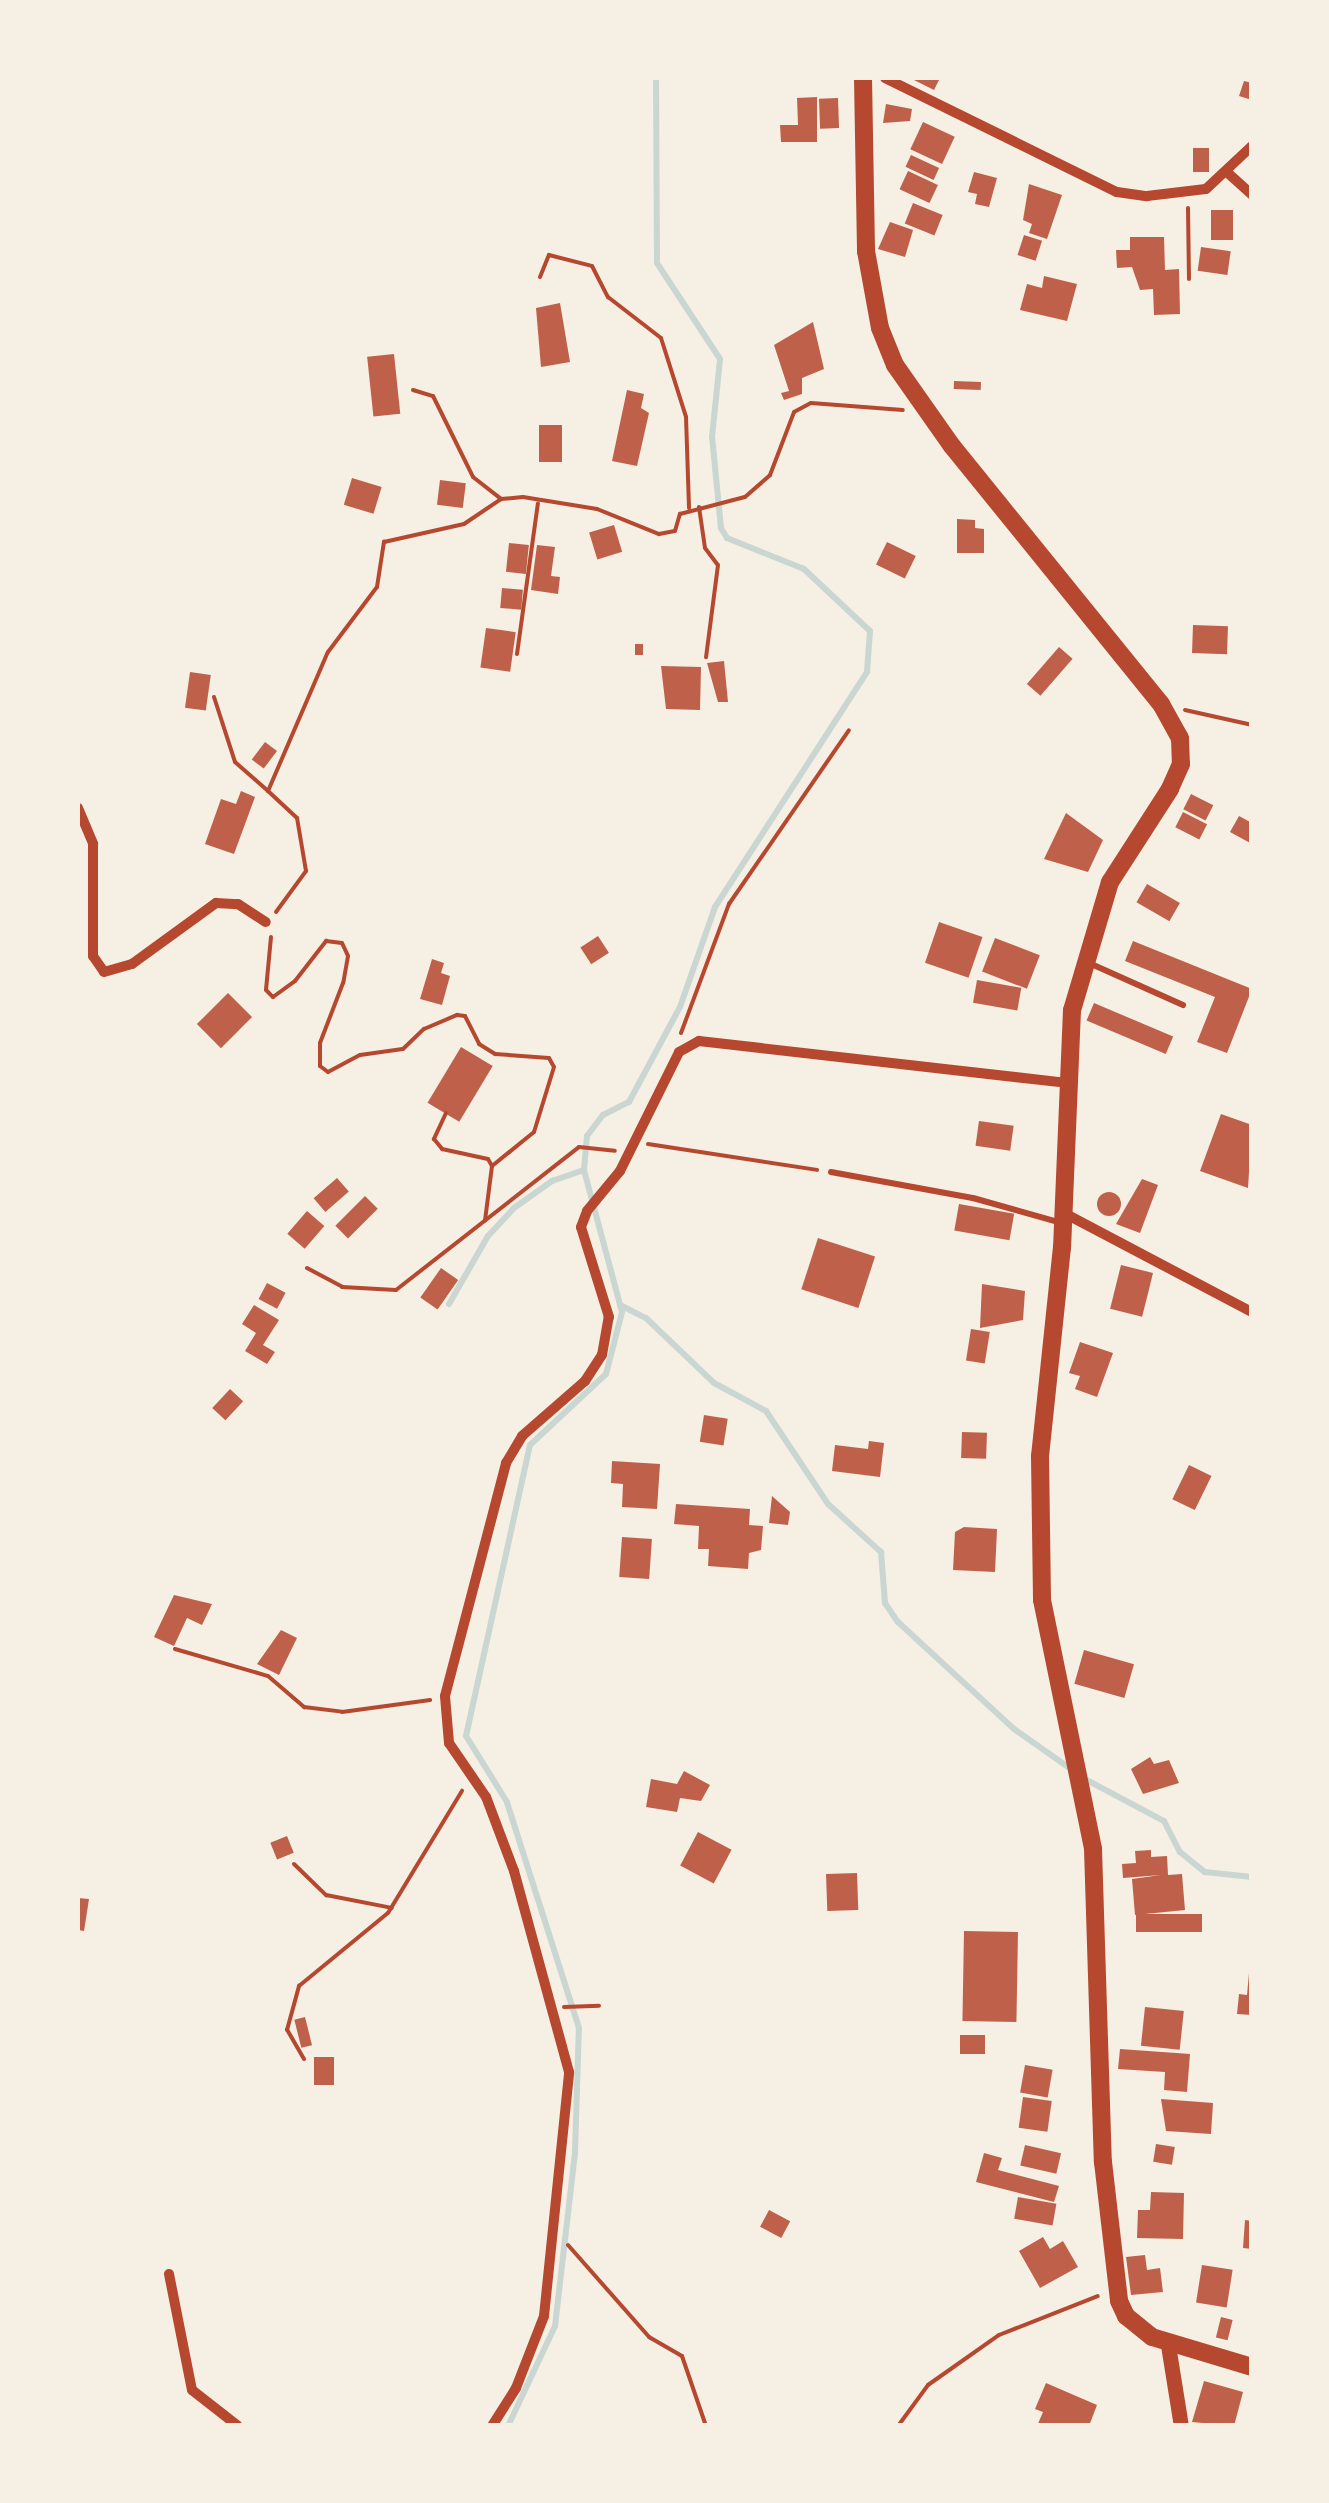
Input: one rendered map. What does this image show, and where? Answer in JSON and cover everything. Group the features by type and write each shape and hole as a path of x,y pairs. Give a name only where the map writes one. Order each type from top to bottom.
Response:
{"main road":[{"path":"863,78 870,286 880,328 920,404 1161,704 1180,738 1181,764 1110,882 1084,960 1067,1083 1064,1219 1040,1456 1042,1600 1095,1878 1102,2162 1116,2286 1126,2316 1168,2344 1252,2368"}],"street":[{"path":"885,78 1116,192 1188,193 1229,174 1252,146"},
{"path":"1229,174 1252,195"},
{"path":"78,808 92,844 92,956 104,972 132,964 216,903 238,904 266,922"},
{"path":"492,2426 516,2388 544,2316 569,2072 514,1871 486,1797 471,1780 450,1743 445,1696 506,1463 522,1436 585,1381 602,1354 609,1317 581,1227 587,1212 620,1171 679,1052 713,1041 1067,1083"},
{"path":"1064,1219 1252,1312"},
{"path":"169,2274 192,2390 238,2426"},
{"path":"1168,2344 1181,2426"}],"lane":[{"path":"1084,960 1184,1005"},
{"path":"831,1172 1064,1219"}],"path":[{"path":"1188,193 1189,279"},
{"path":"540,277 549,255 592,266 608,298 662,338 686,418 689,508"},
{"path":"413,390 433,396 473,477 501,499 597,509 660,534 675,531 680,514 689,508 729,504 770,476 794,412 811,402 901,411 920,404"},
{"path":"268,792 328,652 377,587 384,542 464,524 501,499"},
{"path":"517,654 538,502"},
{"path":"699,507 705,548 718,565 706,658"},
{"path":"214,697 235,762 298,818 306,872 266,922 272,942 266,990 272,997 295,981 326,941 342,943 345,970 326,1017 320,1066 328,1072 348,1062 403,1049 456,1015 465,1016 480,1044 495,1054 549,1058 554,1067 534,1132 492,1166"},
{"path":"1161,704 1252,725"},
{"path":"679,1052 678,1040 729,904 849,730"},
{"path":"446,1113 434,1139 442,1150 488,1158 492,1166 485,1221"},
{"path":"632,1144 831,1172"},
{"path":"306,1268 342,1288 396,1290 579,1147 600,1150"},
{"path":"175,1648 268,1676 304,1707 342,1712 445,1696"},
{"path":"304,2059 287,2030 299,1986 358,1944 392,1908 471,1780"},
{"path":"294,1864 326,1895 392,1908"},
{"path":"552,2007 599,2006"},
{"path":"576,2250 649,2338 682,2356 706,2426"},
{"path":"898,2426 928,2385 999,2336 1116,2286"}],"building":[{"path":"910,78 940,78 934,90"},
{"path":"1244,81 1252,83 1252,100 1239,96"},
{"path":"817,97 817,142 781,142 780,125 798,125 797,98"},
{"path":"838,98 839,128 820,129 819,99"},
{"path":"886,104 912,109 910,121 883,123"},
{"path":"923,122 955,137 942,164 910,149"},
{"path":"1193,148 1209,148 1209,172 1193,172"},
{"path":"911,155 939,168 934,180 906,167"},
{"path":"908,171 938,185 929,203 900,189"},
{"path":"974,172 997,178 989,207 975,204 977,194 968,192"},
{"path":"1029,184 1062,195 1047,239 1029,233 1032,224 1023,220"},
{"path":"913,203 943,215 934,235 905,223"},
{"path":"1211,210 1233,210 1233,240 1211,240"},
{"path":"890,222 913,230 905,257 878,249"},
{"path":"1024,235 1042,241 1036,261 1018,255"},
{"path":"1130,237 1164,237 1165,270 1179,269 1180,314 1154,315 1153,289 1140,290 1132,267 1117,268 1116,250 1130,250"},
{"path":"1201,247 1231,251 1227,275 1198,271"},
{"path":"1044,276 1077,284 1067,321 1020,310 1027,284 1042,288"},
{"path":"560,303 570,362 541,367 536,308"},
{"path":"813,322 824,369 802,378 802,394 784,400 781,393 789,391 774,345"},
{"path":"394,354 400,414 373,416 367,357"},
{"path":"954,381 981,382 981,390 954,389"},
{"path":"627,390 644,394 641,408 649,413 637,466 612,461"},
{"path":"539,425 562,425 562,462 539,462"},
{"path":"352,478 382,487 373,514 344,505"},
{"path":"440,480 466,483 463,508 437,505"},
{"path":"957,519 975,520 975,528 984,529 984,553 957,553"},
{"path":"614,525 622,552 597,559 589,533"},
{"path":"887,542 916,556 905,578 876,564"},
{"path":"509,543 529,545 526,574 506,572"},
{"path":"537,545 555,547 551,576 560,577 558,594 531,590"},
{"path":"502,588 523,590 521,610 500,608"},
{"path":"1193,625 1228,626 1227,654 1192,653"},
{"path":"486,628 516,632 510,672 480,668"},
{"path":"635,644 643,644 643,655 635,655"},
{"path":"1059,647 1073,659 1040,696 1027,684"},
{"path":"724,661 728,702 718,702 707,663"},
{"path":"661,666 701,667 700,710 666,709"},
{"path":"190,672 211,675 206,711 185,708"},
{"path":"265,742 277,751 264,769 252,760"},
{"path":"241,791 255,797 234,854 205,844 221,799 236,804"},
{"path":"1191,794 1213,805 1206,820 1183,809"},
{"path":"1183,812 1207,824 1199,839 1175,827"},
{"path":"1066,813 1103,840 1088,872 1044,859"},
{"path":"1239,816 1252,823 1252,844 1230,832"},
{"path":"1147,884 1180,903 1169,921 1136,902"},
{"path":"939,922 982,937 968,978 925,963"},
{"path":"598,936 609,953 591,964 580,947"},
{"path":"995,938 1040,955 1027,989 982,972"},
{"path":"1133,941 1252,989 1227,1053 1197,1042 1215,997 1125,961"},
{"path":"432,959 444,963 441,973 450,976 442,1005 420,999"},
{"path":"977,980 1021,988 1017,1010 973,1003"},
{"path":"228,993 252,1017 221,1048 197,1024"},
{"path":"1094,1003 1173,1037 1166,1054 1087,1020"},
{"path":"461,1047 493,1066 459,1122 428,1103"},
{"path":"1221,1114 1252,1125 1248,1188 1200,1171"},
{"path":"979,1121 1014,1126 1010,1151 976,1146"},
{"path":"337,1178 349,1192 325,1212 314,1198"},
{"path":"1142,1179 1158,1185 1140,1233 1116,1224"},
{"path":"1109,1192 1121,1204 1109,1216 1097,1204"},
{"path":"365,1196 378,1209 348,1238 335,1226"},
{"path":"959,1204 1014,1214 1009,1240 954,1231"},
{"path":"307,1211 324,1226 305,1249 287,1234"},
{"path":"818,1238 875,1257 858,1308 801,1289"},
{"path":"1121,1265 1153,1273 1142,1317 1110,1309"},
{"path":"441,1268 458,1280 438,1310 420,1297"},
{"path":"267,1283 286,1293 277,1309 259,1299"},
{"path":"982,1284 1025,1291 1023,1320 980,1328"},
{"path":"254,1305 279,1320 263,1345 275,1352 267,1364 245,1351 256,1333 242,1324"},
{"path":"971,1329 990,1332 985,1364 966,1361"},
{"path":"1080,1342 1113,1353 1097,1397 1075,1389 1080,1376 1069,1373"},
{"path":"230,1389 243,1401 225,1420 212,1408"},
{"path":"704,1415 728,1419 723,1445 700,1442"},
{"path":"962,1432 987,1433 986,1459 961,1458"},
{"path":"869,1441 884,1443 880,1477 832,1471 835,1445 868,1449"},
{"path":"612,1461 660,1464 657,1509 622,1507 623,1484 611,1483"},
{"path":"1189,1465 1211,1476 1195,1510 1172,1499"},
{"path":"772,1496 790,1512 788,1525 769,1523"},
{"path":"676,1504 750,1509 749,1525 763,1526 761,1550 749,1553 748,1569 708,1566 709,1549 698,1549 699,1526 674,1524"},
{"path":"964,1527 997,1529 995,1572 953,1570 955,1532"},
{"path":"622,1537 652,1539 649,1579 619,1577"},
{"path":"174,1595 212,1604 202,1625 187,1618 174,1646 154,1637"},
{"path":"281,1630 297,1638 279,1675 257,1664"},
{"path":"1084,1650 1134,1664 1124,1698 1074,1684"},
{"path":"1150,1757 1154,1764 1169,1760 1179,1783 1143,1794 1131,1769"},
{"path":"684,1771 710,1785 701,1801 680,1798 677,1812 646,1807 651,1779 677,1784"},
{"path":"698,1832 732,1850 714,1883 680,1866"},
{"path":"287,1836 294,1853 277,1859 270,1843"},
{"path":"1151,1850 1151,1857 1167,1856 1168,1875 1182,1874 1185,1910 1135,1915 1132,1879 1161,1875 1123,1878 1122,1864 1136,1863 1135,1851"},
{"path":"857,1873 858,1910 827,1911 826,1874"},
{"path":"78,1898 89,1899 84,1931 78,1930"},
{"path":"1136,1914 1202,1914 1202,1932 1136,1932"},
{"path":"964,1931 1018,1932 1016,2022 962,2021"},
{"path":"1249,1973 1252,2015 1237,2014 1239,1994 1247,1995"},
{"path":"1145,2007 1184,2011 1180,2050 1141,2046"},
{"path":"305,2017 312,2045 301,2048 294,2020"},
{"path":"960,2035 985,2035 985,2054 960,2054"},
{"path":"1120,2049 1190,2054 1187,2092 1164,2090 1165,2072 1118,2069"},
{"path":"314,2057 334,2057 334,2085 314,2085"},
{"path":"1025,2065 1053,2070 1048,2097 1020,2093"},
{"path":"1023,2097 1052,2101 1047,2132 1019,2128"},
{"path":"1161,2099 1213,2103 1211,2134 1166,2131"},
{"path":"1156,2144 1175,2147 1172,2165 1153,2162"},
{"path":"1025,2145 1061,2153 1056,2174 1020,2165"},
{"path":"984,2153 1002,2158 998,2170 1059,2186 1054,2202 976,2182"},
{"path":"1151,2192 1184,2193 1183,2239 1137,2238 1138,2210 1150,2210"},
{"path":"1018,2197 1056,2204 1053,2225 1014,2219"},
{"path":"769,2210 790,2221 781,2238 760,2227"},
{"path":"1245,2220 1252,2221 1252,2249 1243,2248"},
{"path":"1043,2237 1050,2249 1063,2241 1078,2267 1040,2288 1019,2251"},
{"path":"1145,2255 1147,2270 1160,2268 1163,2292 1131,2295 1126,2257"},
{"path":"1202,2265 1233,2270 1227,2307 1196,2303"},
{"path":"1221,2317 1233,2320 1228,2340 1216,2337"},
{"path":"1204,2381 1243,2392 1234,2426 1192,2422"},
{"path":"1046,2383 1097,2405 1089,2426 1037,2426 1043,2412 1035,2409"}],"waterway":[{"path":"508,2426 555,2326 575,2152 579,2028 507,1802 466,1736 530,1445 606,1374 622,1312 584,1170 587,1136 603,1115 629,1102 680,1007 715,907 867,672 870,631 804,569 727,538 721,528 712,437 720,359 657,263 656,78"},
{"path":"449,1304 488,1236 514,1208 552,1181 584,1170"},
{"path":"620,1305 646,1318 714,1383 766,1411 828,1504 881,1552 885,1603 898,1622 1014,1729 1071,1769"},
{"path":"1085,1779 1164,1821 1180,1852 1205,1872 1252,1877"}]}
